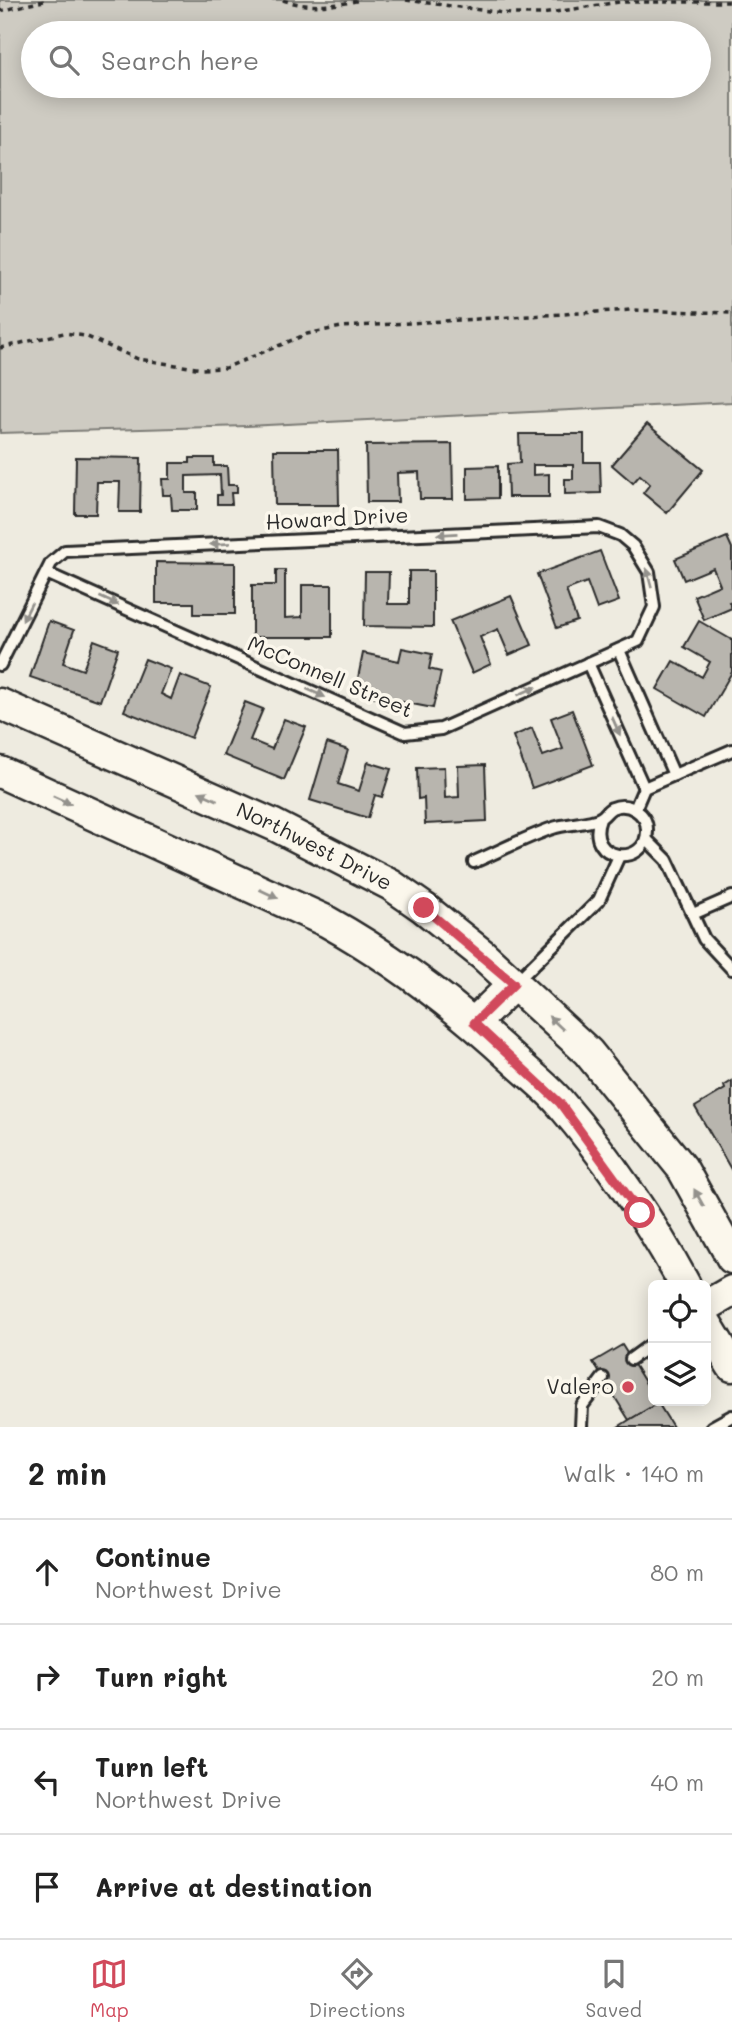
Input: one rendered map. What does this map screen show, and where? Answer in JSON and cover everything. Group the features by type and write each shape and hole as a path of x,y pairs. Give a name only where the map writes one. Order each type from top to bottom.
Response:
{"main road":[{"name":"Northwest Drive","path":"0,704 274,825 391,885 483,955 588,1052 682,1168 732,1258"},
{"path":"0,772 326,921 395,962 474,1023 560,1103 640,1213 682,1280"},
{"path":"474,1023 514,984"},
{"path":"711,1303 732,1291"},
{"path":"711,1331 732,1366"}],"lane":[{"name":"Howard Drive","path":"0,665 51,563 65,551 599,527 620,535 633,546 649,572 654,607 638,641"},
{"name":"McConnell Street","path":"46,573 405,733 441,729 638,641"},
{"path":"619,650 674,775"},
{"path":"588,663 644,788"},
{"path":"635,809 644,788 732,750"},
{"path":"474,862 551,828 600,819 620,806 635,809 646,822 646,839 636,852 619,856 611,853 600,842 597,834 600,819"},
{"path":"646,839 667,860 704,939 732,969"},
{"path":"514,984 599,900 619,856"},
{"path":"693,914 732,897"},
{"path":"631,1359 648,1347"},
{"path":"581,1427 582,1406 603,1378"},
{"path":"712,1427 732,1416"}],"path":[{"path":"0,11 48,0"},
{"path":"283,0 301,6 332,6 361,0"},
{"path":"406,0 511,14 542,14 619,2 732,2"},
{"path":"0,348 64,333 85,336 138,359 202,369 225,368 307,334 341,327 631,310 732,313"}],"shaded area":[{"path":"0,0 732,0 732,402 247,426 0,433"}],"building":[{"path":"647,424 703,470 667,513 643,493 650,484 640,475 633,483 612,465"},
{"path":"519,434 584,434 584,462 600,462 601,493 565,494 565,479 573,479 573,465 533,465 533,475 549,474 549,497 508,497 507,464 520,463"},
{"path":"452,444 453,499 420,499 419,472 397,473 398,502 367,502 366,445"},
{"path":"274,450 338,450 339,505 275,505"},
{"path":"76,457 141,458 140,512 119,512 120,482 97,482 96,514 75,514"},
{"path":"190,458 214,458 214,466 227,466 228,485 237,485 237,493 231,493 232,504 217,504 217,495 221,495 220,475 186,476 186,493 197,493 197,510 172,510 171,495 163,495 162,479 170,479 170,463 190,463"},
{"path":"498,466 498,498 467,499 467,467"},
{"path":"727,537 732,548 732,601 729,602 732,608 704,620 694,596 720,585 713,568 684,580 675,559"},
{"path":"600,551 619,601 597,609 587,582 566,590 577,621 557,628 537,574"},
{"path":"156,562 235,563 235,614 194,614 194,603 156,603"},
{"path":"276,570 285,570 285,618 302,617 302,585 332,585 332,637 252,637 252,585 276,585"},
{"path":"409,571 433,571 433,627 364,626 365,572 389,572 388,604 409,604"},
{"path":"511,596 532,645 509,655 498,629 480,637 491,664 472,673 450,621"},
{"path":"49,621 74,630 63,663 83,670 94,640 118,649 100,701 30,677"},
{"path":"699,621 732,640 732,672 706,717 657,689 673,661 702,677 710,662 684,647"},
{"path":"402,648 432,654 429,669 441,672 433,708 355,693 363,653 399,661"},
{"path":"145,659 171,669 161,694 171,699 180,675 211,687 191,738 124,711"},
{"path":"245,702 263,709 250,740 272,749 284,719 306,727 284,780 223,755"},
{"path":"572,710 593,765 532,788 513,736 532,728 543,756 563,749 551,718"},
{"path":"327,743 348,750 338,784 359,791 368,762 391,769 382,797 375,795 368,818 310,800"},
{"path":"485,765 487,821 425,824 424,798 418,799 417,768 444,767 445,798 459,797 458,766"},
{"path":"732,1081 732,1171 695,1107 725,1089 724,1086"},
{"name":"Valero","path":"622,1345 648,1387 648,1406 653,1406 629,1420 593,1362"},
{"path":"653,1406 660,1406 673,1427 618,1427"}],"place":[{"name":"Valero","path":"628,1387"}],"route":[{"path":"424,908 483,955 514,984 474,1023 560,1103 640,1213"}]}
